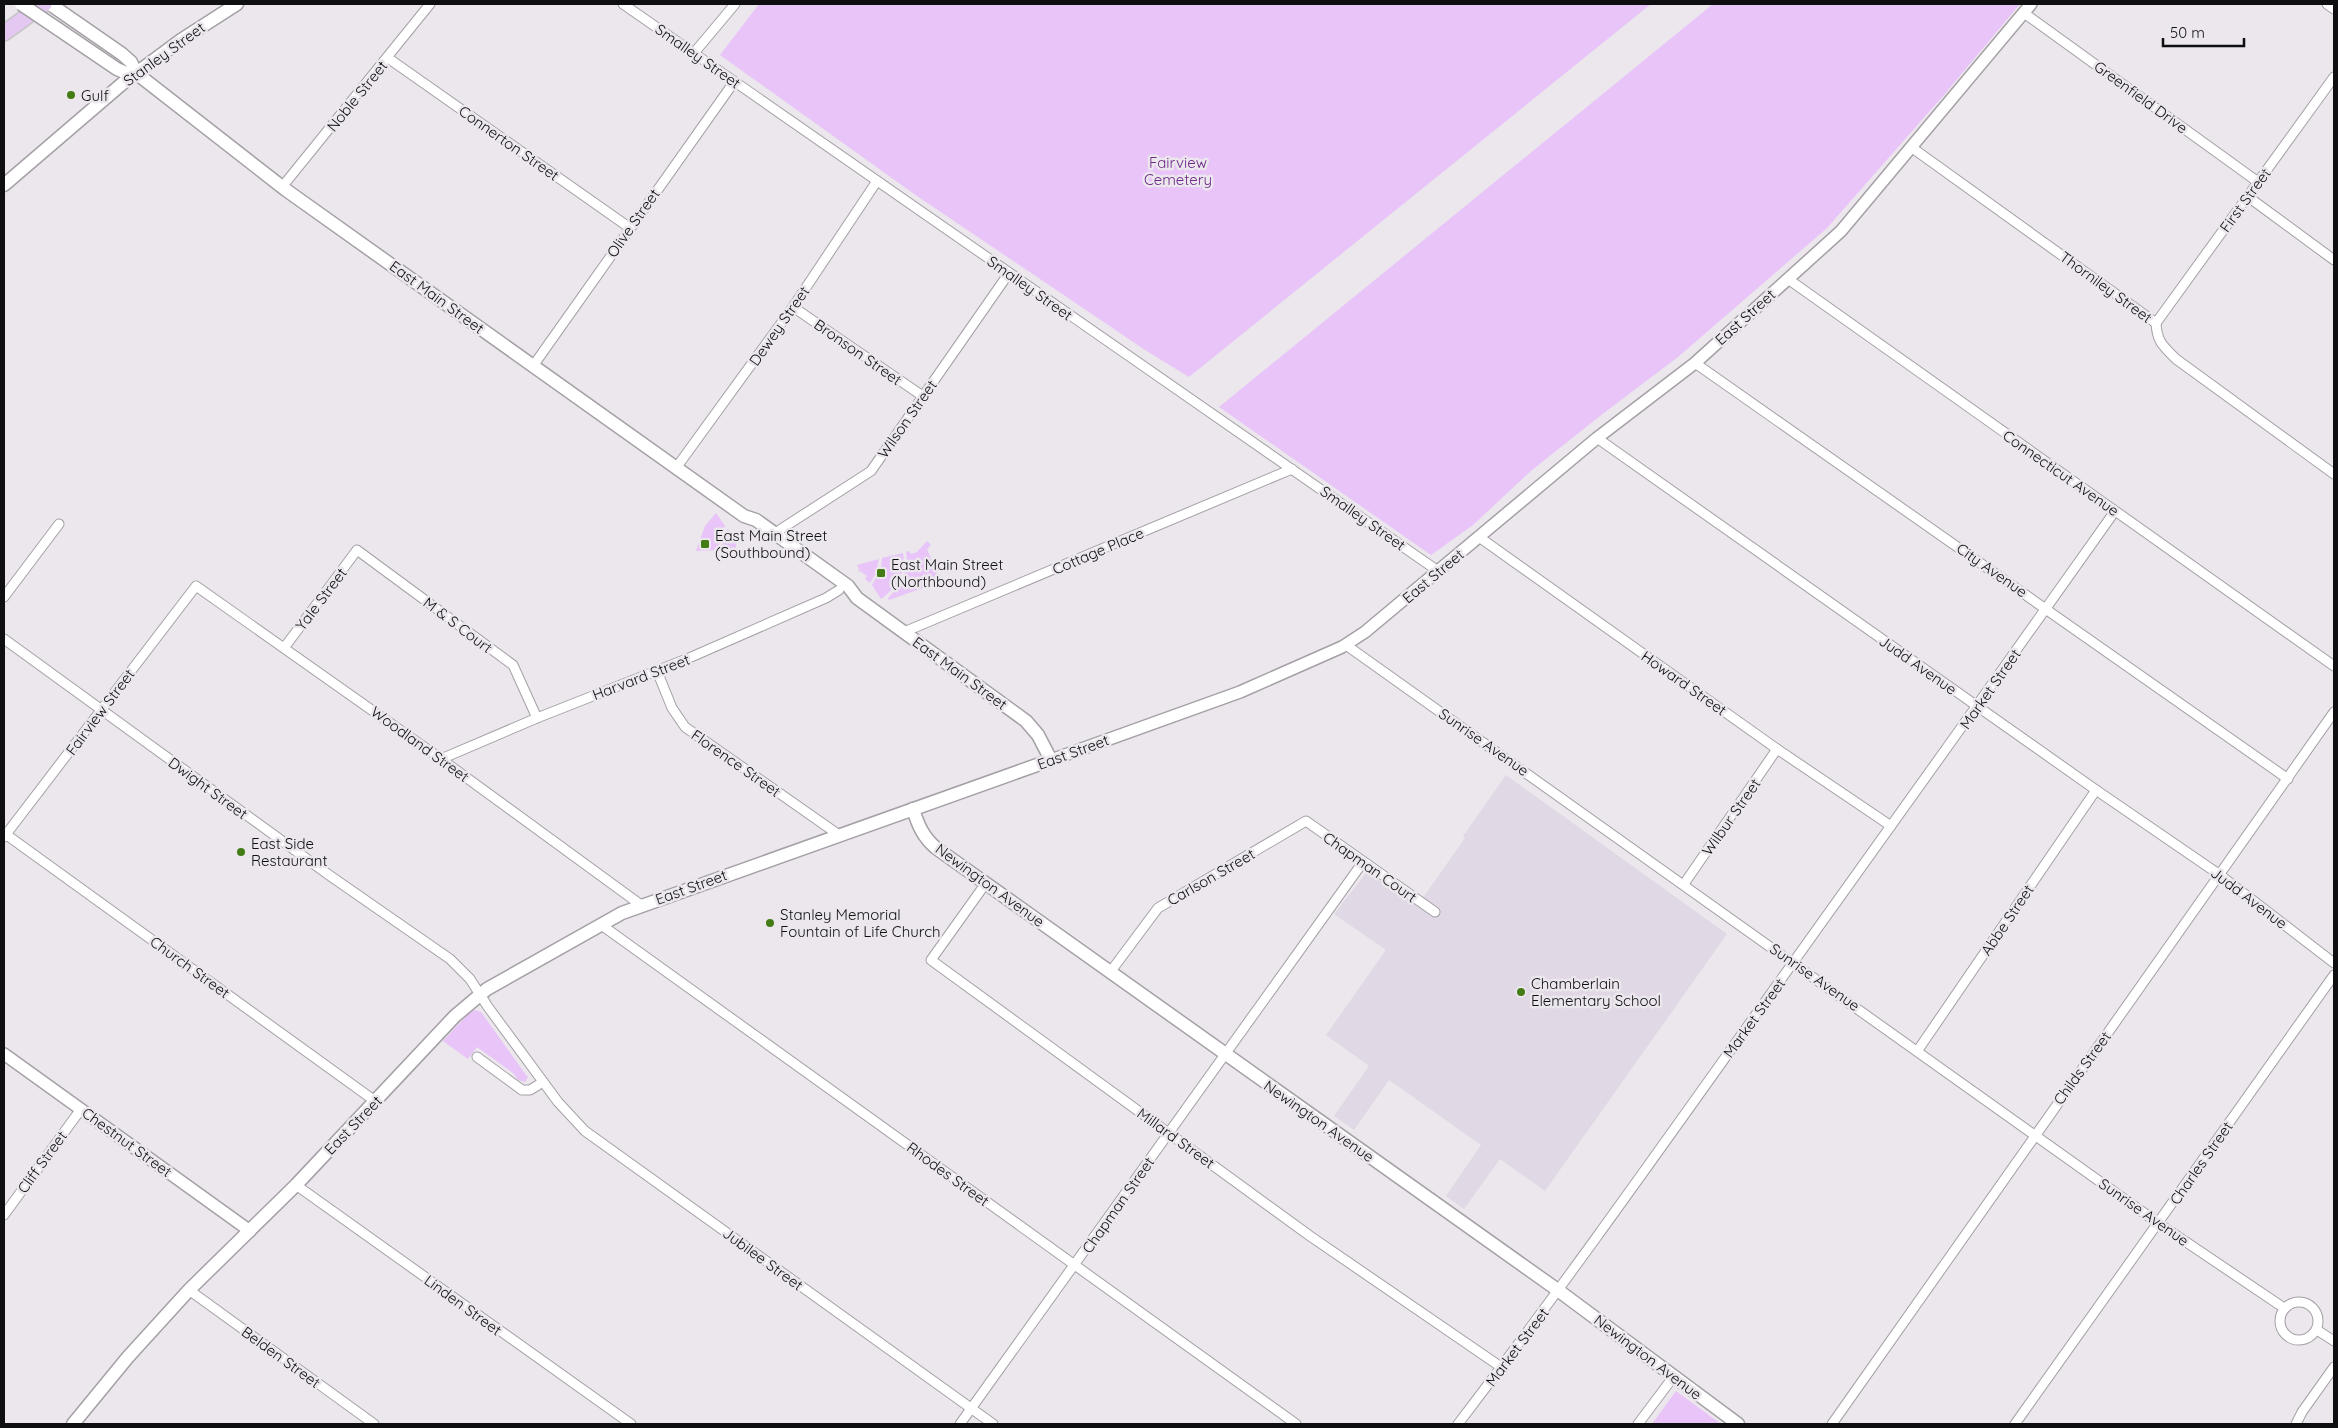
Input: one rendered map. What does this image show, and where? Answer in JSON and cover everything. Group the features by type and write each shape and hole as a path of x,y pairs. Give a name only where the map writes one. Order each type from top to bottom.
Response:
{"highway":[{"path":"4,33 44,4"}],"main road":[{"name":"East Main Street","path":"21,4 117,70 136,73"},
{"name":"East Main Street","path":"50,4 126,57 136,73 282,187 744,516 754,519 775,533 848,586 857,598 1026,721 1038,734 1051,760"},
{"name":"Stanley Street","path":"4,185 136,73 180,40 237,4"},
{"name":"East Main Street","path":"744,516 752,528 849,597 857,598"},
{"name":"East Street","path":"73,1424 122,1364 189,1290 296,1185 455,1016 480,994 600,924 641,905 1051,760"},
{"name":"Newington Avenue","path":"913,809 918,826 928,840 1559,1291 1738,1424"}],"street":[{"name":"Noble Street","path":"282,187 430,4"},
{"name":"Smalley Street","path":"623,4 1438,571"},
{"path":"694,53 735,4"},
{"path":"2327,4 2334,9"},
{"name":"East Street","path":"1051,760 1227,697 1346,644 1374,625 1598,438 1695,362 1841,231 2028,8"},
{"name":"Greenfield Drive","path":"2028,8 2258,182"},
{"name":"Connerton Street","path":"388,58 630,228"},
{"name":"First Street","path":"2156,323 2334,77"},
{"name":"Olive Street","path":"533,366 734,82"},
{"name":"Thorniley Street","path":"1911,147 2156,323 2156,336 2176,359 2334,474"},
{"name":"Dewey Street","path":"676,468 793,307 877,181"},
{"path":"2247,196 2334,260"},
{"name":"Wilson Street","path":"775,533 871,471 1009,273"},
{"name":"Connecticut Avenue","path":"1788,279 2334,666"},
{"name":"Bronson Street","path":"793,307 924,396"},
{"name":"City Avenue","path":"1695,362 2288,779"},
{"name":"Judd Avenue","path":"1598,438 2096,790 2220,875 2334,963"},
{"name":"Cottage Place","path":"904,632 1292,469"},
{"name":"Market Street","path":"1458,1424 1559,1291 1978,707 2115,511"},
{"path":"4,597 60,524"},
{"name":"Howard Street","path":"1480,537 1777,750 1891,826"},
{"name":"Yale Street","path":"284,648 358,550"},
{"name":"M & S Court","path":"358,550 513,665 536,718"},
{"name":"Woodland Street","path":"196,586 441,759 641,905"},
{"name":"Fairview Street","path":"4,835 196,586"},
{"name":"Harvard Street","path":"441,759 536,718 732,640 826,598 839,590"},
{"name":"Dwight Street","path":"4,639 329,875 439,951 467,976 480,994"},
{"name":"Sunrise Avenue","path":"1346,644 2035,1133 2158,1223 2284,1308"},
{"name":"Florence Street","path":"657,671 672,708 685,728 839,835"},
{"name":"Childs Street","path":"1832,1424 2035,1133 2334,712"},
{"name":"Wilbur Street","path":"1684,884 1777,750"},
{"name":"Abbe Street","path":"1918,1050 2096,790"},
{"name":"Chapman Court","path":"1306,821 1435,912"},
{"name":"Carlson Street","path":"1111,971 1158,908 1306,821"},
{"name":"Church Street","path":"4,835 375,1101"},
{"name":"Chapman Street","path":"960,1424 1363,862"},
{"name":"Millard Street","path":"986,883 931,960 1310,1236 1502,1367"},
{"name":"Rhodes Street","path":"600,924 1296,1424"},
{"name":"Charles Street","path":"2015,1424 2334,975"},
{"name":"Jubilee Street","path":"480,994 543,1082 570,1117 585,1131 993,1424"},
{"name":"Chestnut Street","path":"4,1054 250,1231"},
{"path":"477,1057 524,1090 532,1089 543,1082"},
{"name":"Cliff Street","path":"4,1215 81,1109"},
{"name":"Linden Street","path":"296,1185 630,1424"},
{"name":"Belden Street","path":"189,1290 374,1424"},
{"path":"2298,1301 2313,1307 2319,1322 2317,1330 2312,1336 2304,1340 2288,1337 2282,1332 2280,1324 2280,1316 2284,1308 2290,1303 2298,1301"},
{"path":"2317,1330 2334,1341"},
{"path":"2296,1424 2302,1412 2334,1366"},
{"path":"1638,1424 1674,1376"}],"shaded area":[{"name":"Chamberlain Elementary School","path":"1506,775 1727,934 1545,1191 1500,1159 1464,1209 1446,1196 1481,1145 1389,1080 1354,1130 1334,1116 1369,1066 1326,1035 1386,950 1334,914 1367,872 1417,906"}],"green space":[{"name":"Fairview Cemetery","path":"759,4 1651,4 1189,377 1145,350 917,196 720,55"},
{"path":"1713,4 2020,4 1943,96 1827,228 1678,357 1532,470 1473,525 1431,555 1219,407"},
{"path":"716,513 725,526 720,536 719,550 696,551 705,526"},
{"path":"727,529 732,532 729,536 736,541 736,548 722,549 723,538"},
{"path":"927,541 931,545 927,549 939,579 937,583 889,600 888,598 903,578 907,565 906,552 909,551 911,554 917,552"},
{"path":"903,553 902,573 896,585 881,599 872,585 881,568 882,558"},
{"path":"879,559 876,573 870,583 865,579 867,576 860,571 858,572 857,565"},
{"path":"475,1010 481,1012 528,1077 525,1082 518,1080 513,1073 477,1047 468,1059 443,1041 470,1012"},
{"path":"1676,1391 1721,1424 1652,1424"}],"place":[{"name":"Gulf","path":"71,95"},
{"name":"East Main Street (Southbound)","path":"705,544"},
{"name":"East Main Street (Northbound)","path":"881,573"},
{"name":"East Side Restaurant","path":"241,852"},
{"name":"Stanley Memorial Fountain of Life Church","path":"770,923"},
{"name":"Chamberlain Elementary School","path":"1521,992"}]}
